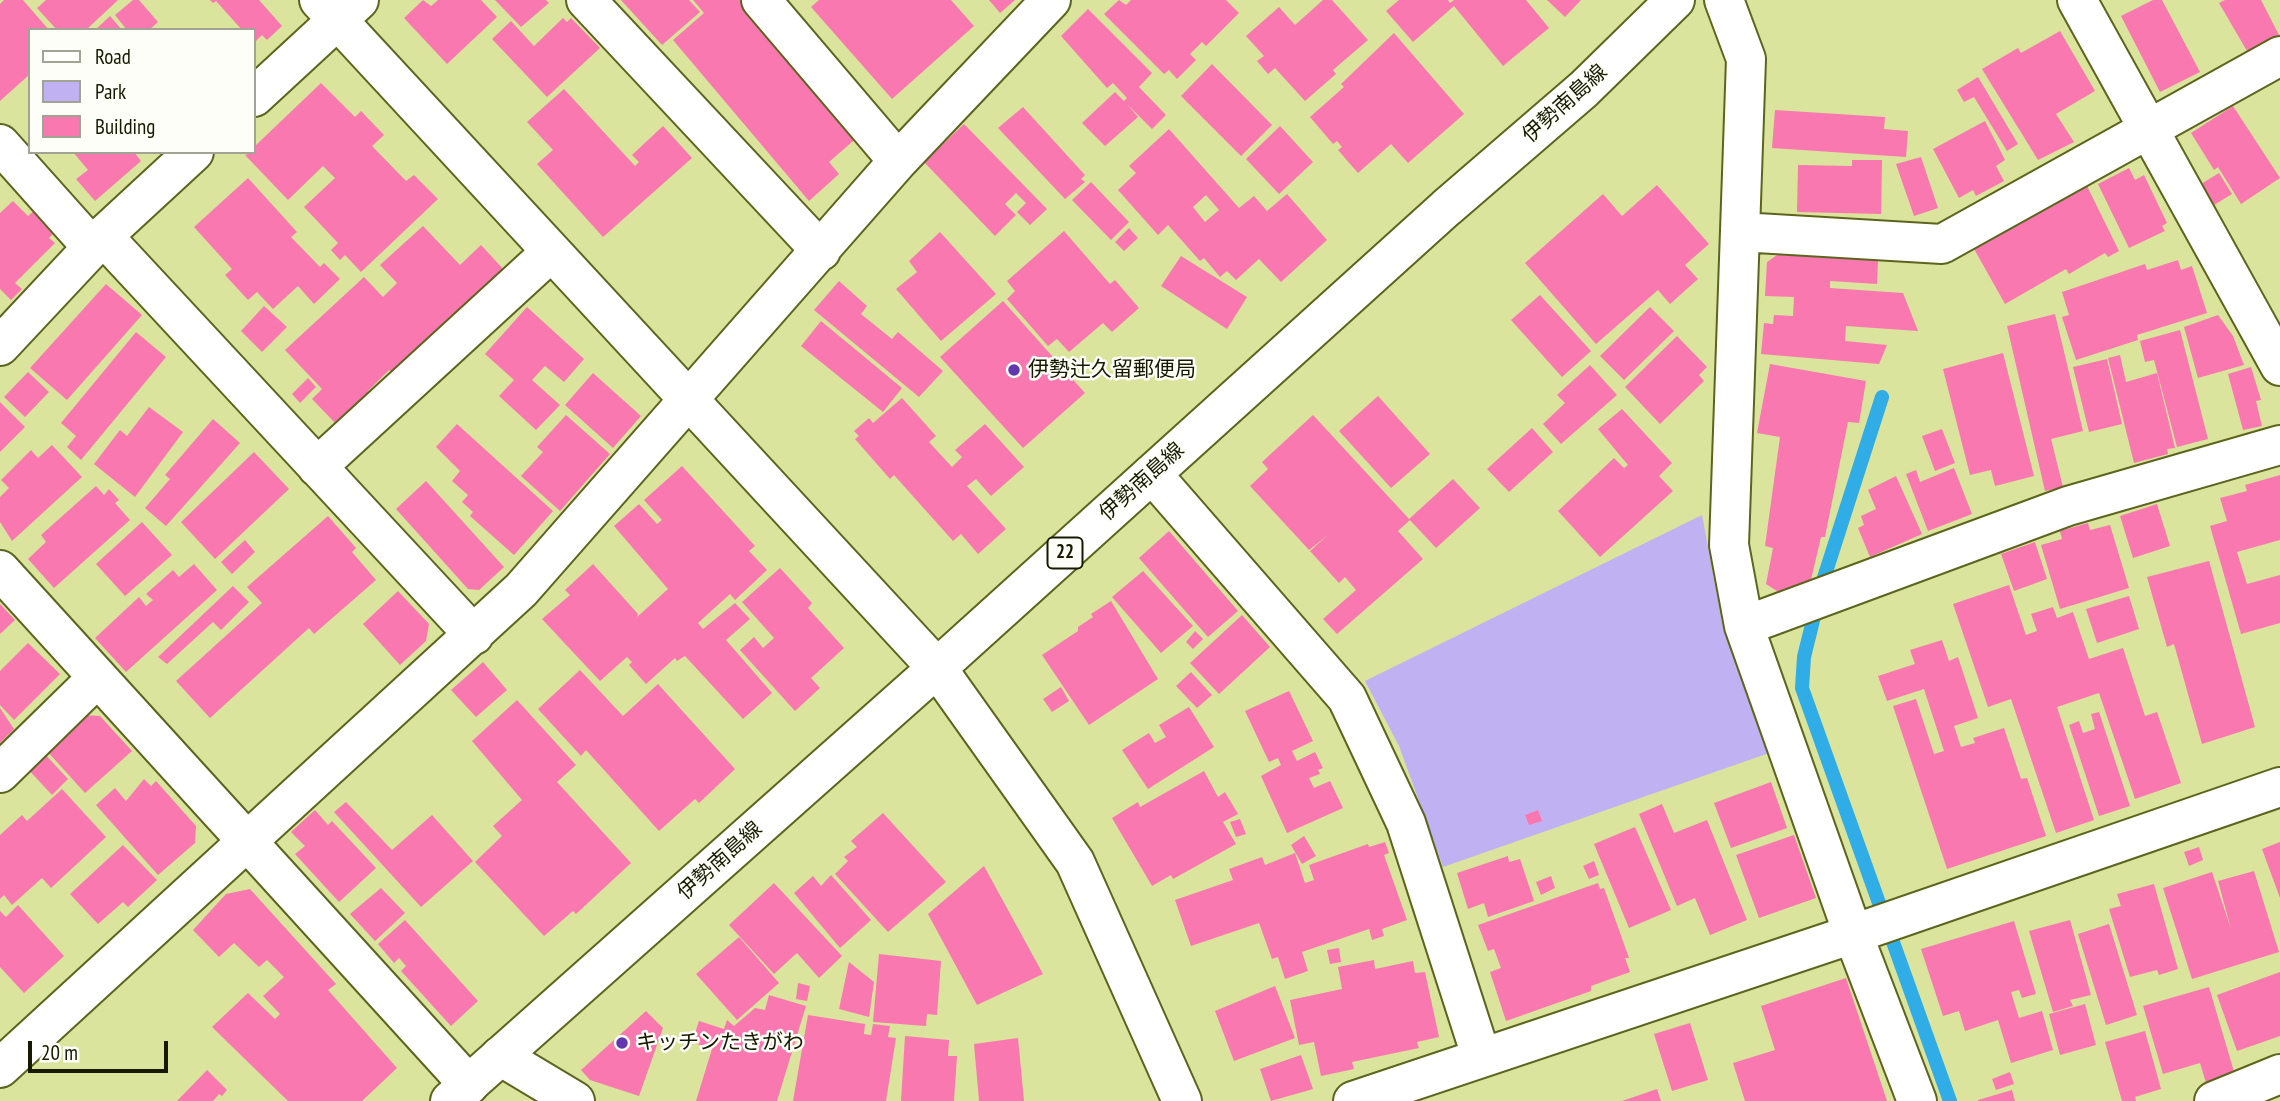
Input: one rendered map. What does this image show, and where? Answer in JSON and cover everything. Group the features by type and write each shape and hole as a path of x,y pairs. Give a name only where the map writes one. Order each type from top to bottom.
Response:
{"street":[{"path":"586,0 821,251"},
{"path":"761,0 898,162"},
{"path":"0,1068 521,590 898,162 1051,0"},
{"name":"伊勢南島線","path":"459,1093 937,668 1446,208 1584,89 1675,0"},
{"path":"1724,0 1746,60 1729,545 1744,626 1858,932 1917,1101"},
{"path":"2077,0 2280,366"},
{"path":"256,95 338,7 551,252 937,668 1075,862 1182,1101"},
{"path":"1740,232 1942,244 2280,56"},
{"path":"0,144 317,467 474,635"},
{"path":"0,346 98,242 192,154"},
{"path":"317,467 551,252"},
{"path":"1744,626 2068,506 2280,446"},
{"path":"1152,474 1347,698 1406,823 1481,1056"},
{"path":"0,570 246,841 459,1093"},
{"path":"0,773 97,678"},
{"path":"1353,1101 2280,787"},
{"path":"500,1056 575,1101"},
{"path":"2214,1101 2280,1074"}],"green space":[{"path":"1702,515 1723,627 1772,752 1443,867 1399,746 1365,681"}],"building":[{"path":"4,0 23,0 47,28 28,28 28,76 0,101 0,4"},
{"path":"46,0 118,0 88,28 55,28 37,8"},
{"path":"133,0 139,0 158,22 151,28 125,28 115,15"},
{"path":"210,0 259,0 282,26 267,40 262,35 256,41 256,28 240,28 216,1 213,3"},
{"path":"423,0 431,6 438,0 481,0 497,17 447,64 404,18"},
{"path":"495,0 546,0 549,3 521,27"},
{"path":"621,0 689,0 700,12 662,45"},
{"path":"693,0 744,0 860,135 829,162 839,174 809,201 673,40 704,13"},
{"path":"819,0 951,0 974,26 892,99 811,7"},
{"path":"989,0 1015,0 1000,13"},
{"path":"1119,0 1126,5 1131,0 1226,0 1239,13 1206,46 1202,42 1190,54 1196,60 1177,79 1169,70 1164,74 1104,14"},
{"path":"1323,0 1332,0 1368,40 1333,70 1336,74 1305,101 1275,68 1268,74 1257,61 1264,56 1246,36 1279,7 1295,25"},
{"path":"1399,0 1448,0 1450,3 1454,0 1526,0 1549,28 1503,66 1454,6 1413,42 1386,11"},
{"path":"1547,0 1581,0 1565,17"},
{"path":"2153,0 2162,0 2200,72 2160,92 2121,16"},
{"path":"2225,0 2261,0 2279,35 2247,51 2219,3"},
{"path":"1088,9 1152,73 1139,87 1166,115 1152,129 1127,104 1138,117 1105,146 1082,123 1115,92 1124,101 1127,98 1113,83 1107,88 1061,36"},
{"path":"110,16 120,28 97,28"},
{"path":"563,18 567,22 571,18 600,48 547,97 492,39 511,21 534,46"},
{"path":"2060,31 2095,91 2056,114 2074,142 2038,160 1982,69 2018,48 2021,53"},
{"path":"1394,33 1464,114 1408,163 1391,144 1358,173 1338,150 1342,147 1337,141 1333,144 1310,117 1344,87 1341,84"},
{"path":"1212,64 1272,125 1241,156 1181,96"},
{"path":"1978,77 2018,144 2007,151 1974,97 1964,102 1957,90"},
{"path":"321,83 355,117 361,111 384,135 372,146 406,181 414,175 438,199 361,272 345,255 340,260 331,250 338,243 304,207 335,178 323,166 288,200 245,155 256,154 256,145"},
{"path":"564,89 635,166 639,162 632,155 663,126 692,158 603,237 537,164 553,150 527,122"},
{"path":"2233,106 2280,178 2241,204 2218,167 2214,170 2191,133"},
{"path":"1023,107 1085,175 1081,179 1085,182 1065,199 998,128"},
{"path":"1775,110 1885,117 1884,129 1908,131 1906,157 1772,148"},
{"path":"1985,121 2005,160 1996,166 2004,181 1976,196 1973,190 1959,198 1933,149"},
{"path":"964,124 1047,209 1030,225 1017,212 1026,203 1016,193 1005,204 1016,215 995,236 924,162"},
{"path":"1280,126 1313,162 1279,194 1246,159"},
{"path":"1169,129 1239,208 1254,196 1267,211 1287,194 1327,240 1281,282 1259,259 1236,280 1227,271 1220,277 1204,258 1200,261 1168,225 1158,235 1118,190 1136,173 1129,166","holes":["1206,195 1219,210 1205,222 1193,207"]},
{"path":"75,154 136,154 141,161 95,201 76,179 88,170"},
{"path":"1921,157 1938,208 1914,216 1896,164"},
{"path":"1852,160 1882,160 1881,214 1797,212 1798,165 1852,166"},
{"path":"2129,168 2135,180 2144,175 2167,223 2162,226 2165,231 2129,248 2098,184"},
{"path":"2219,173 2232,194 2214,205 2201,184"},
{"path":"248,178 297,232 291,237 320,267 324,263 340,279 314,304 298,286 273,309 257,292 248,300 225,275 232,269 194,227"},
{"path":"1091,182 1129,222 1111,240 1072,200"},
{"path":"2086,184 2119,251 2108,257 2105,253 2069,274 2066,269 2005,304 1973,247"},
{"path":"1657,185 1709,244 1685,265 1698,279 1670,304 1658,290 1596,344 1525,263 1603,194 1622,216"},
{"path":"13,201 28,216 35,210 56,231 49,238 55,243 15,283 22,289 11,300 0,289 0,213"},
{"path":"423,226 460,265 481,245 505,271 394,375 389,370 368,391 371,395 338,426 312,399 322,389 285,350 364,277 383,297 397,283 380,265"},
{"path":"1129,228 1138,238 1124,251 1115,242"},
{"path":"1064,231 1110,284 1115,280 1139,308 1112,332 1103,323 1069,352 1057,339 1048,346 1007,299 1015,291 1007,281"},
{"path":"940,232 996,294 941,341 896,289 917,272 909,261"},
{"path":"1780,253 1878,260 1877,284 1830,281 1830,288 1903,293 1918,331 1846,326 1845,341 1887,345 1879,364 1761,354 1764,323 1773,324 1774,315 1793,316 1794,297 1765,296 1767,262"},
{"path":"1181,256 1247,297 1227,329 1161,286"},
{"path":"2178,260 2181,270 2192,266 2207,313 2137,335 2138,340 2076,360 2062,317 2069,315 2062,292 2145,264 2147,270"},
{"path":"839,281 867,306 861,314 892,339 898,332 943,371 919,397 814,310"},
{"path":"106,284 142,315 67,400 30,368"},
{"path":"1540,295 1591,351 1562,377 1511,320"},
{"path":"1003,301 1085,393 1023,448 940,357"},
{"path":"264,306 287,327 262,352 241,331"},
{"path":"527,307 584,359 564,382 545,366 532,380 560,405 536,430 499,396 514,380 485,354"},
{"path":"1650,307 1674,331 1624,380 1600,356"},
{"path":"2055,314 2083,431 2051,439 2063,487 2045,491 2007,326"},
{"path":"2218,315 2233,336 2244,365 2198,378 2184,327"},
{"path":"821,321 902,388 883,412 801,346"},
{"path":"2180,330 2208,439 2177,447 2154,360 2145,362 2140,341"},
{"path":"136,332 166,357 81,460 67,447 76,436 61,423"},
{"path":"1677,336 1707,367 1699,375 1704,381 1660,424 1625,387"},
{"path":"2003,353 2034,476 1995,486 1991,470 1970,475 1943,369"},
{"path":"2120,355 2126,382 2157,373 2175,448 2167,449 2168,454 2134,463 2108,358"},
{"path":"2107,359 2122,424 2089,432 2073,367"},
{"path":"1770,364 1866,381 1859,423 1848,422 1825,537 1821,537 1811,580 1780,593 1766,584 1773,548 1765,546 1780,437 1757,433"},
{"path":"1590,365 1617,395 1561,444 1543,424 1565,403 1557,395"},
{"path":"2251,367 2261,400 2256,401 2262,426 2243,430 2228,374"},
{"path":"28,372 49,392 25,417 4,397"},
{"path":"593,373 641,416 613,448 565,405"},
{"path":"308,378 316,387 300,403 292,394"},
{"path":"1378,396 1430,454 1391,488 1339,431"},
{"path":"902,398 936,436 929,442 952,467 962,457 955,450 985,424 1024,467 991,496 976,479 967,486 1006,529 978,554 961,534 953,541 894,475 890,479 855,439 859,436 854,431 869,418 873,423"},
{"path":"0,402 25,427 0,452"},
{"path":"149,407 183,432 135,497 94,464 120,430 127,436"},
{"path":"1622,409 1672,463 1659,476 1673,491 1600,557 1558,511 1614,458 1624,468 1628,465 1598,429"},
{"path":"566,415 610,454 560,511 521,476 543,452 537,447"},
{"path":"1313,415 1410,520 1398,531 1423,559 1337,634 1323,619 1356,590 1345,577 1339,583 1310,551 1328,535 1309,550 1250,486 1268,469 1262,462"},
{"path":"213,419 240,443 166,526 145,508 170,479 165,475"},
{"path":"457,424 553,511 514,555 470,516 473,512 462,502 468,495 452,481 460,471 436,447"},
{"path":"1532,428 1553,452 1509,492 1487,469"},
{"path":"1942,429 1955,463 1935,471 1922,436"},
{"path":"52,445 82,477 12,541 0,522 0,497 9,488 1,480 31,450 38,458"},
{"path":"254,452 289,489 215,559 181,522"},
{"path":"682,466 755,546 749,551 767,570 735,600 730,594 698,623 703,629 735,603 750,619 726,640 772,693 743,719 685,656 677,661 675,658 646,684 629,665 632,662 627,657 600,681 542,619 570,595 565,590 593,564 638,614 637,617 668,589 614,526 639,504 657,524 662,520 644,500"},
{"path":"1954,468 1972,514 1928,531 1906,474 1916,470 1920,482"},
{"path":"2280,475 2280,540 2237,552 2247,584 2280,575 2280,623 2241,634 2210,526 2227,521 2220,498 2247,491 2245,485"},
{"path":"1896,476 1922,534 1870,557 1858,528 1864,525 1861,516 1876,509 1868,490"},
{"path":"1453,479 1480,508 1436,548 1409,519"},
{"path":"426,481 504,567 479,590 468,589 396,509"},
{"path":"96,486 104,495 109,489 119,500 115,503 130,520 54,588 28,559 46,542 41,535"},
{"path":"2157,504 2170,546 2133,558 2120,516"},
{"path":"328,516 356,548 352,552 376,580 314,634 309,628 210,718 176,681 262,603 247,587"},
{"path":"142,522 172,555 125,596 96,564"},
{"path":"2088,523 2090,530 2110,525 2129,588 2060,609 2041,545 2062,539 2060,531"},
{"path":"1169,531 1238,611 1208,637 1139,558"},
{"path":"245,540 255,552 232,574 221,562"},
{"path":"2035,542 2047,579 2014,591 2001,554"},
{"path":"2209,561 2255,727 2202,744 2174,644 2167,647 2147,577"},
{"path":"194,564 217,590 126,672 95,638 139,597 146,606 153,600 146,594 173,570 179,577"},
{"path":"780,568 812,603 808,608 844,648 811,678 820,688 795,711 740,650 754,637 763,648 774,638 742,602"},
{"path":"1143,571 1193,626 1161,653 1112,597"},
{"path":"2009,585 2026,635 2037,631 2031,614 2053,607 2057,618 2073,612 2089,659 2123,648 2145,716 2157,712 2181,783 2135,799 2099,693 2057,707 2094,820 2056,833 2011,699 1988,707 1953,604"},
{"path":"233,586 249,602 221,630 213,622 167,664 158,657"},
{"path":"398,591 429,624 426,641 400,665 363,624"},
{"path":"2129,596 2139,629 2097,643 2086,609"},
{"path":"1111,601 1158,679 1089,725 1042,655 1078,631 1078,627 1093,617 1091,614"},
{"path":"0,604 15,620 0,634"},
{"path":"1242,615 1270,647 1219,694 1190,663"},
{"path":"1195,631 1203,639 1193,649 1186,642"},
{"path":"1942,640 1949,661 1958,657 1978,718 1954,726 1961,747 1975,743 1973,738 2004,728 2021,779 2027,778 2046,836 1947,869 1893,706 1916,699 1934,754 1944,751 1924,689 1887,701 1878,676 1915,664 1910,650"},
{"path":"28,643 60,674 14,720 0,705 0,671"},
{"path":"483,662 507,690 476,717 451,690"},
{"path":"580,670 623,716 658,684 735,769 699,803 695,799 659,831 586,750 581,756 538,709"},
{"path":"1191,672 1212,695 1197,708 1176,686"},
{"path":"1061,687 1069,701 1052,712 1043,699"},
{"path":"1289,691 1313,741 1292,751 1297,761 1315,752 1323,768 1318,770 1320,774 1309,778 1314,788 1330,781 1343,808 1287,833 1261,776 1281,765 1278,758 1269,762 1245,711"},
{"path":"517,700 576,765 557,782 631,863 576,914 573,911 544,936 475,862 502,836 493,826 522,800 472,741"},
{"path":"1189,707 1214,747 1148,789 1122,750 1149,733 1155,743 1166,737 1159,725"},
{"path":"0,708 14,729 0,743"},
{"path":"2099,712 2130,806 2099,816 2069,725 2079,721 2083,733 2095,729 2091,714"},
{"path":"82,715 100,716 132,751 85,793 47,751"},
{"path":"41,750 68,779 52,795 25,766"},
{"path":"1204,771 1218,797 1225,792 1238,814 1223,822 1236,844 1173,879 1171,875 1152,886 1112,818 1138,802 1140,807"},
{"path":"144,779 151,786 156,781 196,826 195,843 158,875 96,805 115,788 126,801"},
{"path":"1771,782 1787,828 1731,848 1714,803"},
{"path":"62,789 106,837 51,888 42,878 12,905 4,895 0,899 0,835 22,815 27,821"},
{"path":"346,802 392,850 432,815 473,861 421,907 334,812"},
{"path":"1662,804 1674,833 1707,820 1747,920 1710,935 1695,898 1677,906 1639,814"},
{"path":"315,810 328,825 332,821 376,868 339,902 295,854 305,846 291,832"},
{"path":"1538,810 1542,821 1529,825 1525,815"},
{"path":"883,813 946,882 888,932 835,874 848,861 844,857 857,847 851,841"},
{"path":"1240,819 1246,834 1236,837 1230,822"},
{"path":"1635,827 1671,910 1629,928 1594,844"},
{"path":"1794,835 1816,898 1759,918 1736,855"},
{"path":"1304,836 1316,856 1302,864 1291,845"},
{"path":"1385,842 1389,853 1384,855 1407,920 1382,929 1384,936 1372,940 1369,929 1302,952 1308,971 1285,979 1278,957 1272,959 1259,923 1191,946 1175,900 1233,880 1229,869 1262,857 1265,865 1295,853 1305,883 1314,880 1309,865 1368,844 1369,847"},
{"path":"2280,842 2280,898 2262,849"},
{"path":"123,845 157,880 128,907 123,902 98,924 70,894"},
{"path":"2199,847 2203,860 2189,866 2184,852"},
{"path":"1508,856 1509,862 1520,859 1534,901 1488,917 1484,903 1468,909 1457,873"},
{"path":"1594,861 1599,875 1589,879 1583,866"},
{"path":"984,866 1043,974 977,1005 928,914"},
{"path":"2254,871 2279,952 2192,979 2163,888 2212,872 2231,929 2218,881"},
{"path":"831,875 871,920 840,948 794,893 813,876 821,886"},
{"path":"1551,876 1555,888 1541,895 1536,882"},
{"path":"774,883 842,956 819,978 797,953 774,974 729,925"},
{"path":"1598,883 1600,889 1604,888 1629,958 1625,958 1630,972 1591,986 1591,991 1506,1021 1490,972 1501,968 1494,949 1488,951 1478,925"},
{"path":"2154,884 2178,969 2159,975 2157,970 2130,977 2109,909 2121,906 2117,894"},
{"path":"381,888 405,913 375,941 350,914"},
{"path":"250,889 336,984 328,990 397,1068 362,1101 288,1101 212,1027 248,993 275,1019 280,1014 263,996 284,977 267,960 259,967 234,943 219,957 193,930 226,894"},
{"path":"18,905 64,956 24,993 0,967 0,911 6,917"},
{"path":"405,920 478,1001 451,1026 401,971 406,966 399,958 394,963 378,944"},
{"path":"2070,920 2091,995 2070,1000 2073,1006 2053,1012 2029,931"},
{"path":"2014,921 2036,994 2022,998 2019,990 2011,992 2019,1018 2042,1011 2053,1050 2011,1063 1998,1020 1965,1031 1959,1011 1943,1016 1921,949"},
{"path":"2109,924 2137,1015 2106,1025 2078,934"},
{"path":"739,937 779,983 737,1020 696,974"},
{"path":"1339,948 1341,962 1330,964 1327,950"},
{"path":"879,954 941,961 937,1015 927,1014 926,1026 873,1022"},
{"path":"1374,960 1375,969 1413,961 1415,973 1425,972 1439,1037 1417,1042 1419,1048 1352,1062 1354,1069 1321,1076 1314,1042 1299,1045 1290,1000 1342,989 1338,967"},
{"path":"849,962 874,982 869,1017 839,1009"},
{"path":"2280,972 2280,1036 2237,1051 2217,995"},
{"path":"1846,978 1887,1101 1745,1101 1733,1063 1775,1050 1761,1006"},
{"path":"798,983 810,986 807,1001 796,999"},
{"path":"1275,986 1295,1038 1234,1061 1215,1011"},
{"path":"2209,987 2235,1075 2206,1083 2200,1063 2163,1074 2143,1006"},
{"path":"769,995 806,1006 777,1101 696,1101 712,1049 692,1042 699,1021 724,1029 727,1020 734,1026 755,1008 765,1010"},
{"path":"2085,1004 2096,1045 2060,1055 2049,1014"},
{"path":"646,1011 663,1028 639,1096 590,1080 581,1070"},
{"path":"808,1015 865,1024 864,1034 871,1035 873,1024 890,1026 888,1037 896,1038 886,1101 793,1101"},
{"path":"1690,1023 1708,1080 1672,1091 1654,1034"},
{"path":"2145,1031 2161,1089 2135,1097 2136,1101 2122,1101 2105,1042"},
{"path":"905,1036 949,1040 948,1056 957,1056 954,1101 901,1101"},
{"path":"1018,1038 1024,1101 979,1101 974,1044"},
{"path":"1301,1055 1313,1089 1271,1101 1260,1069"},
{"path":"207,1070 227,1090 222,1096 219,1094 213,1101 177,1101"},
{"path":"2010,1072 2014,1084 1996,1090 1992,1079"},
{"path":"1657,1089 1661,1101 1622,1101"},
{"path":"2012,1090 2015,1101 1978,1101 1978,1100"}],"waterway":[{"path":"1882,397 1822,584 1804,657 1802,688 1950,1101"}],"place":[{"name":"伊勢辻久留郵便局","path":"1014,370"},
{"name":"キッチンたきがわ","path":"622,1043"}]}
